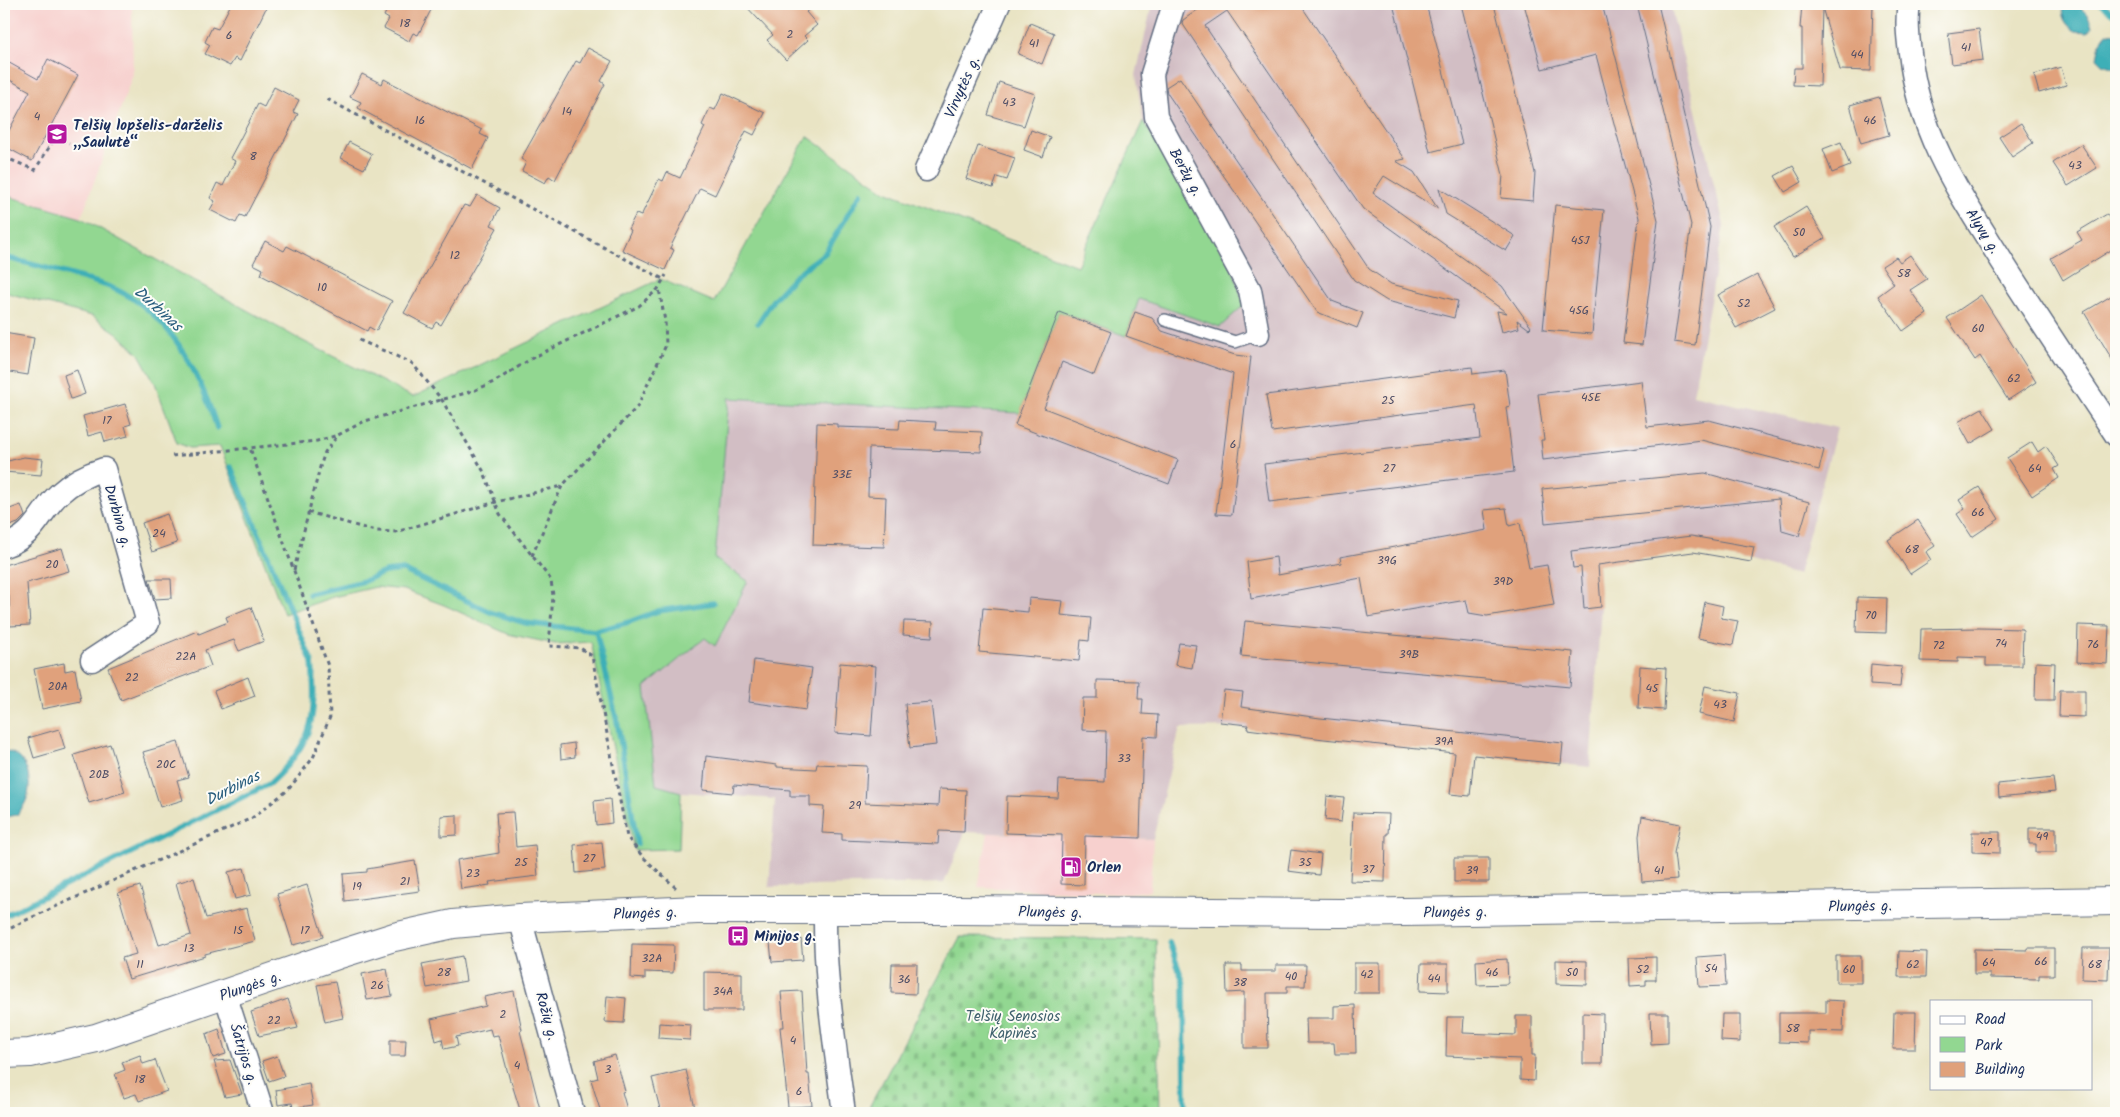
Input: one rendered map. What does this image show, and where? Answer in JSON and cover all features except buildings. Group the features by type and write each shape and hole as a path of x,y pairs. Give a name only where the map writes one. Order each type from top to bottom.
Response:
{"main road":[{"name":"Plungės g.","path":"4,1054 30,1053 96,1038 337,955 394,938 453,924 520,918 697,910 1350,913 2116,901"}],"street":[{"name":"Virvytės g.","path":"926,170 999,4"},
{"name":"Beržų g.","path":"1174,4 1152,74 1156,117 1250,290 1258,334"},
{"name":"Alyvų g.","path":"1909,4 1908,34 1914,85 1932,140 1973,215 2030,306 2116,435"},
{"name":"Durbino g.","path":"4,546 12,543 37,524 49,505 60,493 82,476 104,469 148,623 92,660"},
{"path":"825,910 828,1002 844,1113"},
{"name":"Rožių g.","path":"520,918 573,1113"},
{"name":"Šatrijos g.","path":"225,994 263,1113"}],"lane":[{"path":"1165,320 1236,342 1258,334"}],"path":[{"path":"327,98 664,279"},
{"path":"4,157 35,170 56,136 69,142"},
{"path":"172,456 317,441 338,435 365,421 472,391 494,382 534,357 639,306 658,289 666,274"},
{"path":"532,556 562,486 637,407 666,345 665,321 658,289"},
{"path":"359,340 412,363 442,400 484,472 500,514 551,580 553,596 548,638 549,646 580,648 592,656 627,837 643,857 680,892"},
{"path":"294,571 322,460 325,452 338,435"},
{"path":"4,932 24,921 252,818 282,795 300,776 313,758 325,730 331,709 328,666 250,448"},
{"path":"308,512 375,531 396,532 496,502 562,486"}],"shaded area":[{"name":"Telšių lopšelis-darželis „Saulutė“","path":"4,4 132,4 133,74 81,218 4,195"},
{"path":"1152,4 1670,4 1724,225 1693,395 1837,428 1798,575 1751,562 1693,552 1598,565 1601,607 1590,767 1324,739 1240,727 1180,728 1153,839 965,832 944,883 769,887 775,799 682,792 656,786 644,687 705,638 715,646 748,581 715,559 729,398 1020,413 1059,312 1126,336 1139,299 1220,327 1232,267 1143,121 1136,75"},
{"path":"988,833 1153,839 1150,891 1117,894 978,887"}],"green space":[{"path":"1143,121 1232,267 1244,305 1220,327 1139,299 1126,336 1059,312 1020,413 729,398 715,559 748,581 715,646 705,638 645,687 656,785 681,792 679,849 634,850 591,642 555,644 508,634 444,605 404,590 376,587 333,597 284,614 220,446 190,448 177,443 155,383 139,354 117,333 92,316 4,292 4,195 81,218 299,339 413,397 660,279 714,302 807,136 885,191 1077,266"},
{"name":"Telšių Senosios Kapinės","path":"960,937 1156,939 1160,1113 866,1113"}],"water":[{"path":"2065,4 2070,4 2083,10 2091,22 2092,27 2088,32 2076,31 2066,23 2062,11"},
{"path":"2107,33 2116,34 2116,68 2103,64 2097,58 2100,42"},
{"path":"4,751 12,753 23,762 29,777 28,793 23,807 17,815 5,817"}],"waterway":[{"path":"2100,4 2116,15"},
{"path":"758,323 773,300 796,275 825,253 861,193"},
{"name":"Durbinas","path":"4,257 107,286 128,296 147,309 178,344 190,364 210,406 217,428"},
{"name":"Durbinas","path":"4,916 269,784 284,770 303,743 309,729 314,699 312,662 231,467"},
{"path":"309,594 364,581 385,572 403,570 490,612 525,623 596,631 629,622 658,611 713,603"},
{"path":"596,631 618,726 637,844"},
{"path":"1169,942 1184,984 1185,1113"}],"place":[{"name":"Telšių lopšelis-darželis „Saulutė“","path":"57,134"},
{"name":"Orlen","path":"1071,867"},
{"name":"Minijos g.","path":"738,936"}]}
